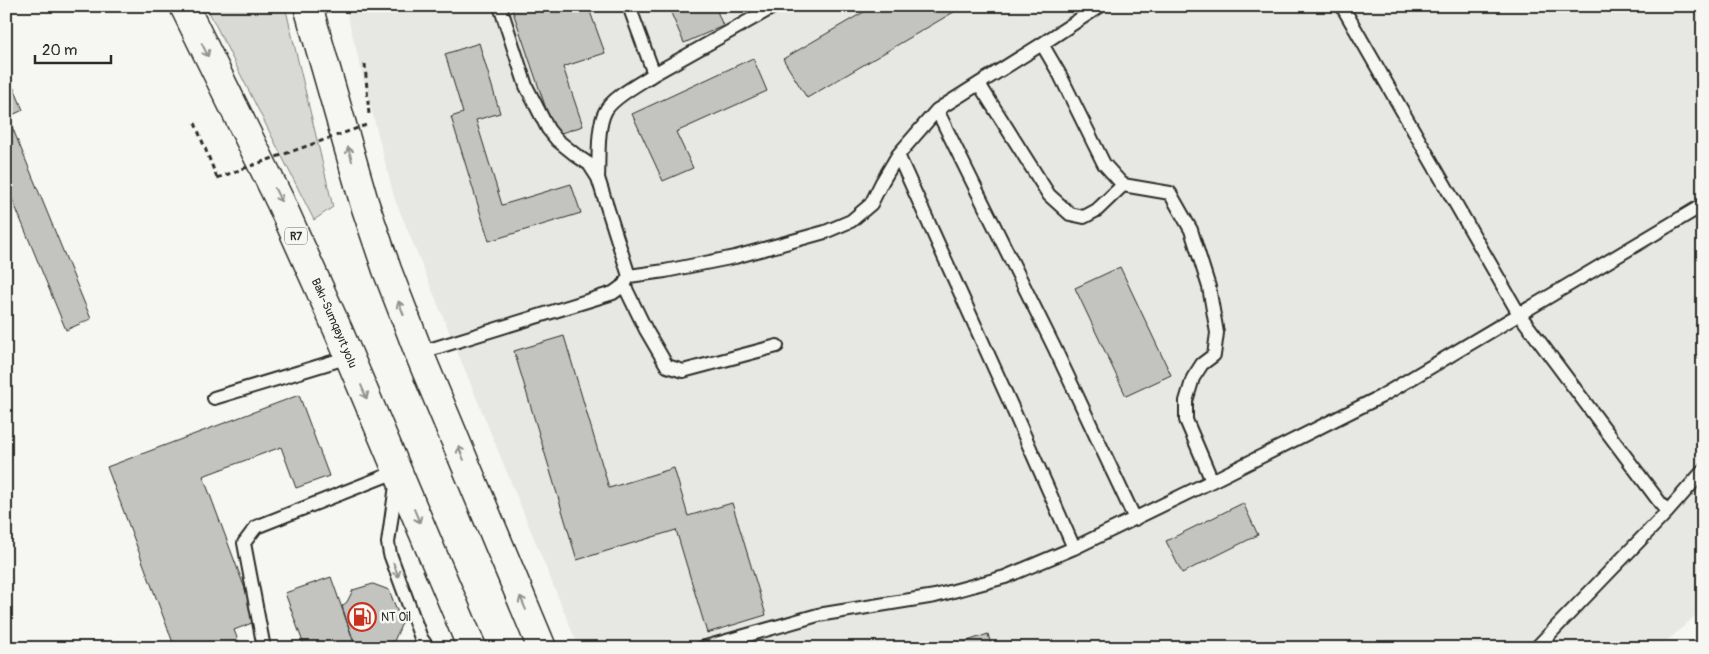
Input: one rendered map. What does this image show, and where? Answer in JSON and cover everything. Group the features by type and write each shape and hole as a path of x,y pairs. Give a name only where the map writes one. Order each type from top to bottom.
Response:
{"highway":[{"name":"Bakı-Sumqayıt yolu","path":"184,6 280,201 398,470 472,648"},
{"path":"308,6 364,202 386,270 542,648"}],"lane":[{"path":"500,6 526,86 548,129 557,140 589,164 598,178 626,281 646,330 667,366 683,371 777,346"},
{"path":"630,6 654,74"},
{"path":"598,178 600,132 605,111 618,97 654,74 775,6"},
{"path":"419,353 613,292 626,281 735,257 825,232 851,221 871,204 898,155 937,110 1100,6"},
{"path":"1342,6 1519,314 1667,512"},
{"path":"1042,44 1060,75 1104,164 1123,185 1170,193 1191,230 1209,287 1217,333 1214,355 1202,364 1193,378 1186,401 1186,420 1212,482"},
{"path":"979,84 1049,194 1070,214 1084,217 1097,210 1123,185"},
{"path":"937,110 1054,347 1135,518"},
{"path":"898,155 1074,548"},
{"path":"702,648 818,615 935,596 1005,577 1074,548 1212,482 1380,397 1703,205"},
{"path":"214,398 349,357"},
{"path":"264,648 244,543 249,534 256,527 398,470 388,543 390,554 420,638 428,648"},
{"path":"1536,648 1667,512 1703,471"}],"path":[{"path":"195,123 217,178 369,124 365,64"}],"shaded area":[{"path":"206,6 285,6 333,207 314,220"},
{"path":"345,6 1703,6 1703,609 1659,648 579,648 394,197"}],"building":[{"path":"511,6 588,6 605,53 563,67 583,126 555,135"},
{"path":"668,6 715,6 723,26 684,43"},
{"path":"874,6 964,6 807,98 783,59"},
{"path":"479,43 500,113 476,120 502,205 571,184 581,213 489,241 451,117 463,113 445,54"},
{"path":"753,58 767,91 676,132 693,168 663,181 632,114"},
{"path":"14,88 23,110 8,117 91,319 66,330 6,184 6,92"},
{"path":"1120,267 1171,375 1126,396 1075,288"},
{"path":"564,336 609,488 674,468 688,516 732,503 766,615 707,633 676,530 577,560 514,351"},
{"path":"299,395 329,476 296,488 281,447 203,476 257,621 234,630 241,648 175,648 107,467"},
{"path":"1243,503 1258,535 1182,573 1166,541"},
{"path":"331,577 356,648 305,648 285,593"},
{"path":"373,584 389,590 402,623 394,641 371,648 360,641 354,643 342,606 347,602 353,590"},
{"path":"988,634 992,648 947,648"}],"place":[{"name":"NT Oil","path":"362,617"}]}
